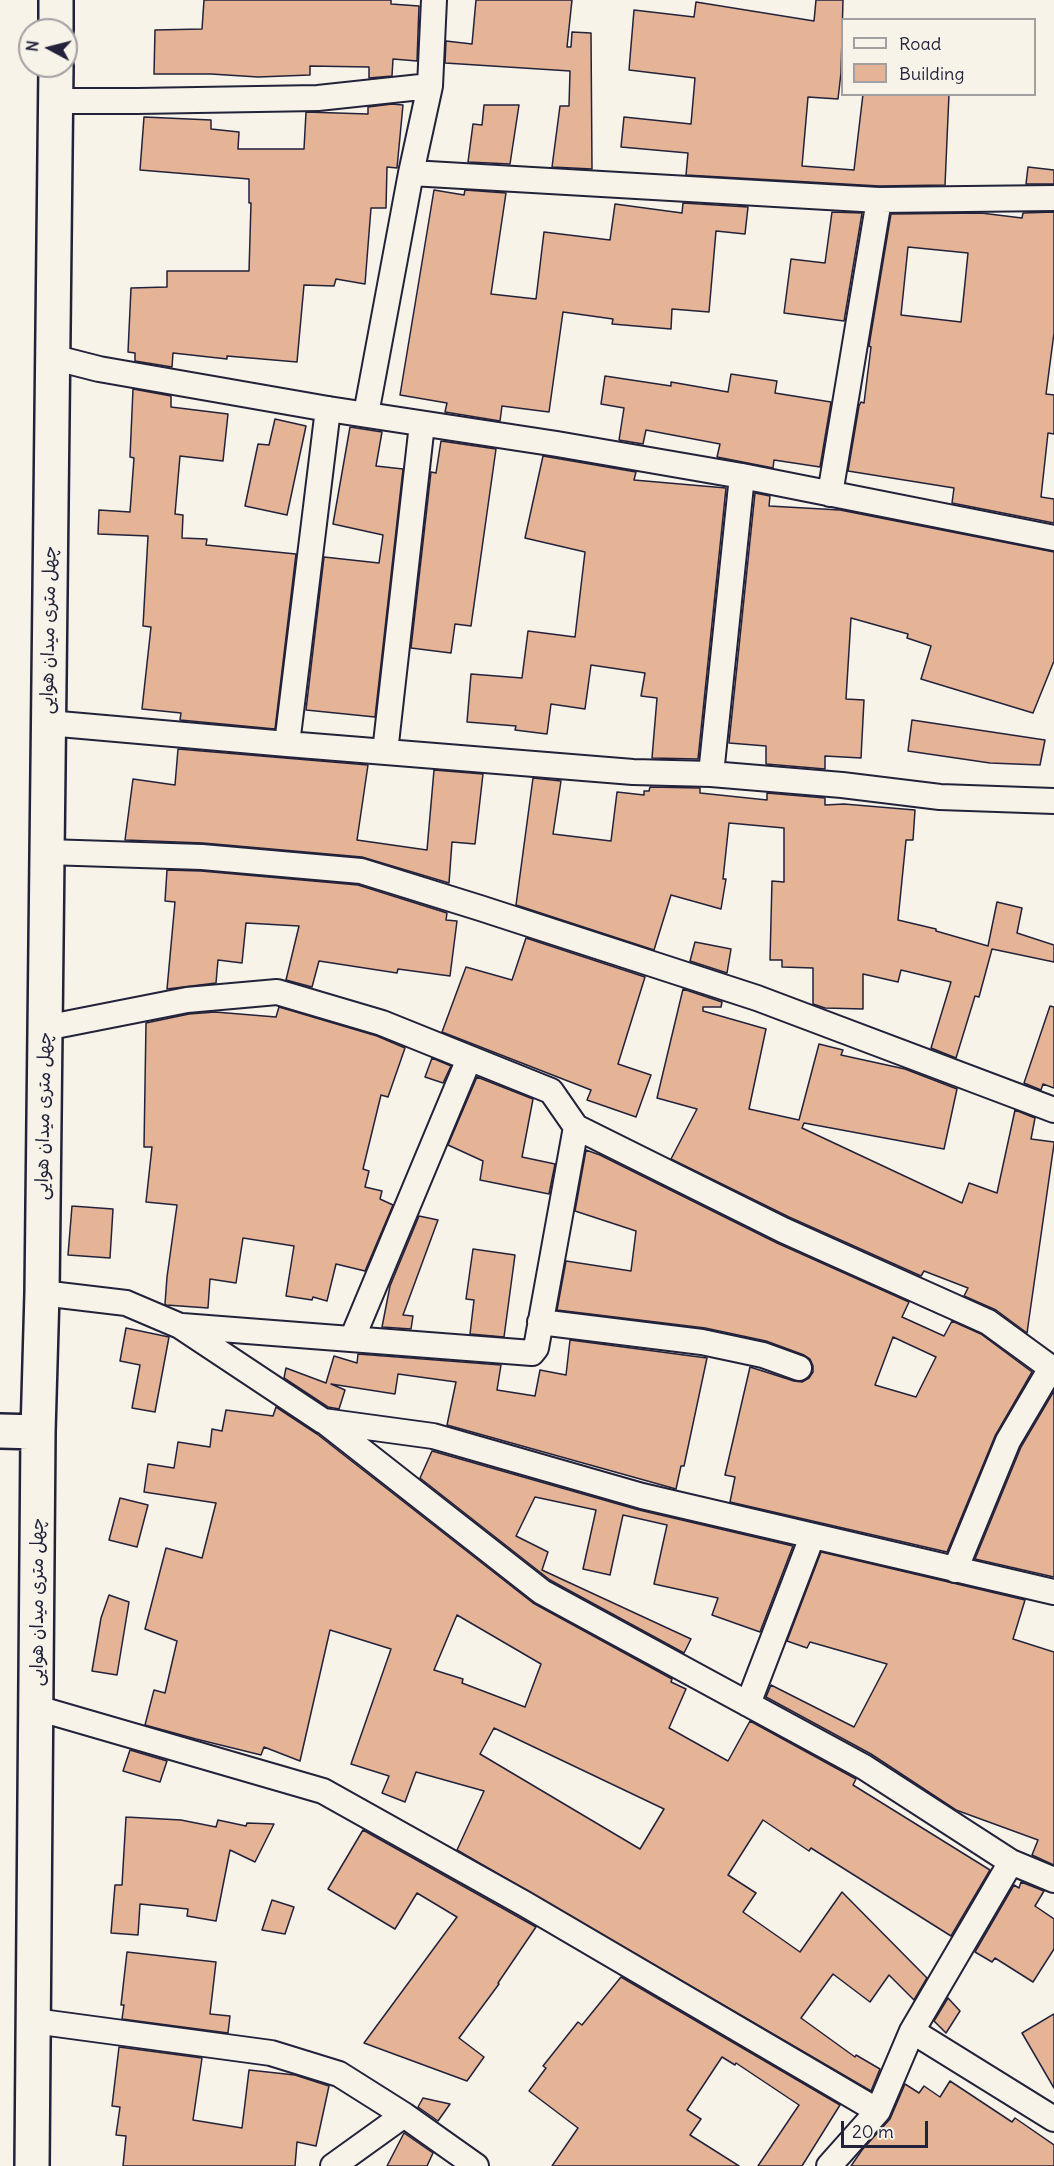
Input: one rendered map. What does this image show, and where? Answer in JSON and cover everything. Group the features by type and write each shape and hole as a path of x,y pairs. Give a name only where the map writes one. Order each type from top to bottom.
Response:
{"main road":[{"path":"56,0 56,18"},
{"name":"چهل متری میدان هوایی","path":"32,2166 38,1432 42,1293 56,78"},
{"path":"0,1431 38,1432"}],"street":[{"path":"366,414 411,173 430,86 434,0"},
{"path":"55,101 137,102 318,98 430,86"},
{"path":"411,173 879,200 1054,198"},
{"path":"830,494 879,200"},
{"path":"52,357 99,369 328,409 742,476 1054,538"},
{"path":"287,744 328,409"},
{"path":"385,752 422,424"},
{"path":"711,774 742,476"},
{"path":"48,723 633,772 711,774 842,785 940,797 1054,801"},
{"path":"46,852 202,857 361,871 757,998 1054,1110"},
{"path":"45,1028 187,1000 277,992 382,1023 551,1091 576,1126 783,1230 988,1322 1052,1369 1008,1441 955,1570"},
{"path":"352,1339 469,1059"},
{"path":"180,1326 532,1353 536,1348 576,1126"},
{"path":"42,1293 126,1303 180,1326 323,1421 542,1592 864,1767 1011,1862 1054,1880"},
{"path":"540,1322 702,1342 763,1354 799,1368"},
{"path":"323,1421 433,1436 642,1496 1054,1592"},
{"path":"748,1704 812,1537"},
{"path":"37,1708 323,1791 525,1904 878,2111"},
{"path":"829,2166 878,2111 912,2031 1011,1862"},
{"path":"34,2021 271,2053 339,2074 404,2115 476,2166"},
{"path":"912,2031 1054,2119"},
{"path":"333,2166 404,2115"}],"building":[{"path":"204,0 391,0 391,4 419,6 417,61 393,59 392,76 369,78 369,67 310,66 310,75 258,77 154,74 155,30 202,29"},
{"path":"476,0 572,0 567,47 571,47 572,32 591,33 592,169 552,167 560,106 569,106 570,71 445,63 446,41 472,44"},
{"path":"816,0 843,0 838,99 808,97 802,166 854,170 863,96 949,96 945,185 879,186 686,175 688,153 621,147 624,117 691,124 695,78 629,70 634,10 694,17 696,2 814,21"},
{"path":"403,105 397,168 387,167 386,208 371,208 365,284 336,279 334,286 304,285 297,362 227,356 227,359 173,353 172,367 135,361 135,353 128,352 131,288 167,287 167,271 249,271 251,203 249,203 249,179 140,170 144,117 211,120 211,129 239,132 238,149 304,149 306,112 368,114 368,107"},
{"path":"484,105 519,105 510,164 468,162 473,124 482,125"},
{"path":"1028,167 1054,170 1054,184 1026,184"},
{"path":"434,190 464,195 465,190 506,193 491,294 536,299 544,232 610,240 615,204 682,213 683,203 748,207 745,234 716,231 709,312 672,309 671,329 612,324 613,319 563,312 549,412 502,406 500,421 445,412 447,403 400,395"},
{"path":"832,212 862,213 844,321 784,313 791,259 825,263"},
{"path":"1054,212 1054,333 1046,394 1054,395 1054,434 1048,433 1041,497 1054,499 1054,523 952,503 954,488 848,471 859,406 861,402 864,403 871,347 869,346 891,214 981,213 1022,218 1023,213","holes":["908,247 968,253 961,322 901,315"]},
{"path":"731,374 777,381 775,393 831,402 820,467 774,460 773,468 717,457 720,444 646,430 643,444 619,440 624,408 601,404 605,376 671,386 671,382 728,392"},
{"path":"133,389 171,396 171,407 228,414 223,461 180,456 175,514 183,515 182,538 207,539 206,545 296,554 275,729 180,720 181,713 142,709 151,627 143,626 148,536 98,534 99,510 130,512 134,458 130,457"},
{"path":"275,419 306,426 287,515 245,506 258,444 269,445"},
{"path":"350,427 382,432 376,466 403,469 375,717 306,710 324,557 379,563 383,535 333,524"},
{"path":"441,441 496,449 471,626 455,624 451,653 411,648 431,472 436,473"},
{"path":"543,456 636,472 634,480 726,488 698,759 652,758 657,698 641,696 645,673 591,665 585,709 551,704 547,734 515,730 516,726 467,722 471,674 522,678 528,631 575,637 585,552 525,538"},
{"path":"755,493 770,496 769,506 840,510 1054,552 1054,661 1033,713 921,679 931,646 907,638 908,634 851,618 846,699 864,700 861,758 825,756 825,769 766,764 766,746 729,743"},
{"path":"912,720 1045,740 1040,765 990,763 908,751"},
{"path":"178,749 368,765 357,840 427,850 434,770 483,774 475,844 452,842 449,883 362,857 203,843 125,840 133,779 175,785"},
{"path":"533,778 561,781 553,834 611,841 617,792 644,795 644,791 649,791 650,787 700,788 700,793 767,800 767,793 825,798 825,805 844,804 915,810 913,840 906,840 898,920 936,929 936,931 988,946 997,902 1022,908 1017,933 1054,945 1054,962 992,949 979,997 975,996 956,1058 931,1048 951,982 901,970 898,982 863,974 863,1009 825,1008 813,1004 813,968 782,967 782,960 770,960 772,881 784,882 784,828 729,823 723,879 726,879 721,909 671,895 654,950 516,905"},
{"path":"167,870 358,885 447,913 446,920 457,921 450,976 398,969 397,973 319,961 312,987 286,980 299,926 246,923 242,963 218,960 216,983 167,989 175,902 165,901"},
{"path":"526,938 645,977 618,1064 651,1075 636,1117 587,1100 591,1090 442,1032 466,967 512,980"},
{"path":"695,942 731,949 727,973 690,961"},
{"path":"683,989 722,1002 721,1007 703,1007 703,1011 766,1029 749,1109 799,1120 819,1044 843,1050 841,1055 905,1069 957,1089 944,1149 804,1123 802,1128 962,1203 969,1183 997,1193 1015,1110 1035,1118 1031,1139 1054,1142 1054,1144 1027,1333 996,1310 964,1296 968,1288 924,1271 921,1276 789,1217 671,1159 697,1109 657,1098"},
{"path":"1050,1006 1054,1007 1054,1088 1043,1084 1041,1090 1024,1083"},
{"path":"279,1007 377,1036 405,1048 388,1097 381,1095 363,1169 369,1171 365,1187 382,1191 380,1199 393,1205 365,1271 336,1264 327,1301 313,1297 312,1300 286,1296 294,1246 243,1238 236,1283 210,1279 208,1308 166,1305 167,1277 177,1205 146,1202 152,1147 144,1147 146,1023 189,1014 215,1012 276,1017"},
{"path":"432,1058 451,1066 443,1083 425,1077"},
{"path":"477,1077 533,1099 522,1157 555,1164 549,1194 480,1180 483,1161 448,1145"},
{"path":"586,1150 777,1243 909,1302 902,1317 944,1336 952,1321 981,1334 1032,1372 995,1436 947,1552 730,1502 735,1477 725,1475 750,1367 802,1382 813,1372 810,1359 766,1341 705,1328 557,1310 566,1261 631,1271 636,1231 575,1211","holes":["893,1337 936,1357 916,1397 875,1385"]},
{"path":"72,1206 113,1209 110,1258 68,1255"},
{"path":"419,1216 438,1220 403,1315 413,1316 411,1329 382,1327 390,1286"},
{"path":"473,1249 515,1255 504,1337 470,1334 474,1300 466,1299"},
{"path":"126,1328 169,1337 155,1412 132,1408 140,1365 120,1361"},
{"path":"570,1340 707,1358 684,1466 681,1466 676,1489 447,1425 456,1382 398,1374 395,1394 331,1384 345,1390 339,1409 328,1407 284,1378 286,1368 326,1383 334,1356 357,1363 358,1354 501,1365 497,1390 535,1396 540,1370 566,1375"},
{"path":"1054,1391 1054,1577 975,1559 1021,1447"},
{"path":"276,1407 317,1434 533,1603 672,1679 671,1682 686,1689 669,1728 728,1761 750,1721 856,1779 853,1785 990,1870 951,1936 811,1848 809,1851 763,1820 728,1875 756,1893 743,1912 800,1952 842,1892 927,1978 914,2000 889,1975 870,2002 833,1974 801,2018 855,2057 856,2055 880,2069 871,2091 457,1850 484,1791 416,1772 405,1802 382,1793 389,1776 351,1764 391,1649 330,1630 300,1761 264,1747 261,1755 145,1725 154,1690 165,1693 177,1641 145,1629 166,1548 202,1558 216,1503 144,1492 148,1464 174,1468 178,1442 210,1447 212,1429 222,1431 226,1410 273,1416","holes":["457,1615 541,1664 525,1707 462,1683 463,1679 434,1670","494,1728 664,1809 640,1849 480,1754"]},
{"path":"432,1451 639,1510 793,1546 760,1632 712,1615 718,1598 654,1584 667,1525 623,1515 610,1575 583,1569 596,1510 535,1497 516,1536 548,1552 542,1570 691,1639 684,1653 550,1580 420,1478"},
{"path":"120,1498 148,1505 137,1547 109,1540"},
{"path":"821,1552 1025,1600 1013,1639 1054,1652 1054,1865 1032,1855 1038,1840 956,1810 871,1754 766,1697 771,1685 854,1727 887,1664 810,1642 807,1648 787,1641"},
{"path":"109,1595 129,1602 117,1675 92,1671 101,1618"},
{"path":"130,1750 167,1761 160,1782 123,1771"},
{"path":"126,1817 181,1820 216,1827 218,1820 246,1826 247,1823 274,1824 255,1862 230,1850 216,1921 187,1916 188,1909 140,1904 138,1935 111,1933 115,1885 122,1885"},
{"path":"363,1830 536,1927 499,1984 459,2038 484,2057 467,2081 364,2043 457,1917 417,1893 395,1929 328,1889"},
{"path":"1021,1882 1044,1891 1035,1906 1054,1919 1054,1949 1033,1982 995,1958 992,1962 975,1952 1014,1885 1019,1888"},
{"path":"272,1900 294,1907 285,1934 262,1930"},
{"path":"127,1952 216,1962 210,2014 230,2016 228,2033 122,2019 124,2005 121,2005"},
{"path":"621,1977 840,2105 802,2166 758,2166 799,2105 736,2063 735,2065 722,2057 687,2110 701,2119 690,2135 739,2166 552,2166 578,2128 529,2091 546,2068 543,2066 578,2022 582,2025"},
{"path":"948,1998 960,2011 946,2033 934,2021"},
{"path":"1054,2014 1054,2088 1022,2033"},
{"path":"119,2047 202,2058 193,2120 242,2128 249,2070 295,2075 329,2086 316,2146 297,2142 295,2166 123,2166 126,2136 116,2135 120,2107 112,2106"},
{"path":"950,2081 1012,2122 1015,2118 1054,2145 1054,2166 851,2166 890,2119 905,2084 919,2093 924,2086 940,2097"},
{"path":"423,2098 450,2104 438,2121 418,2107"},
{"path":"404,2133 433,2153 427,2166 387,2166"}]}
